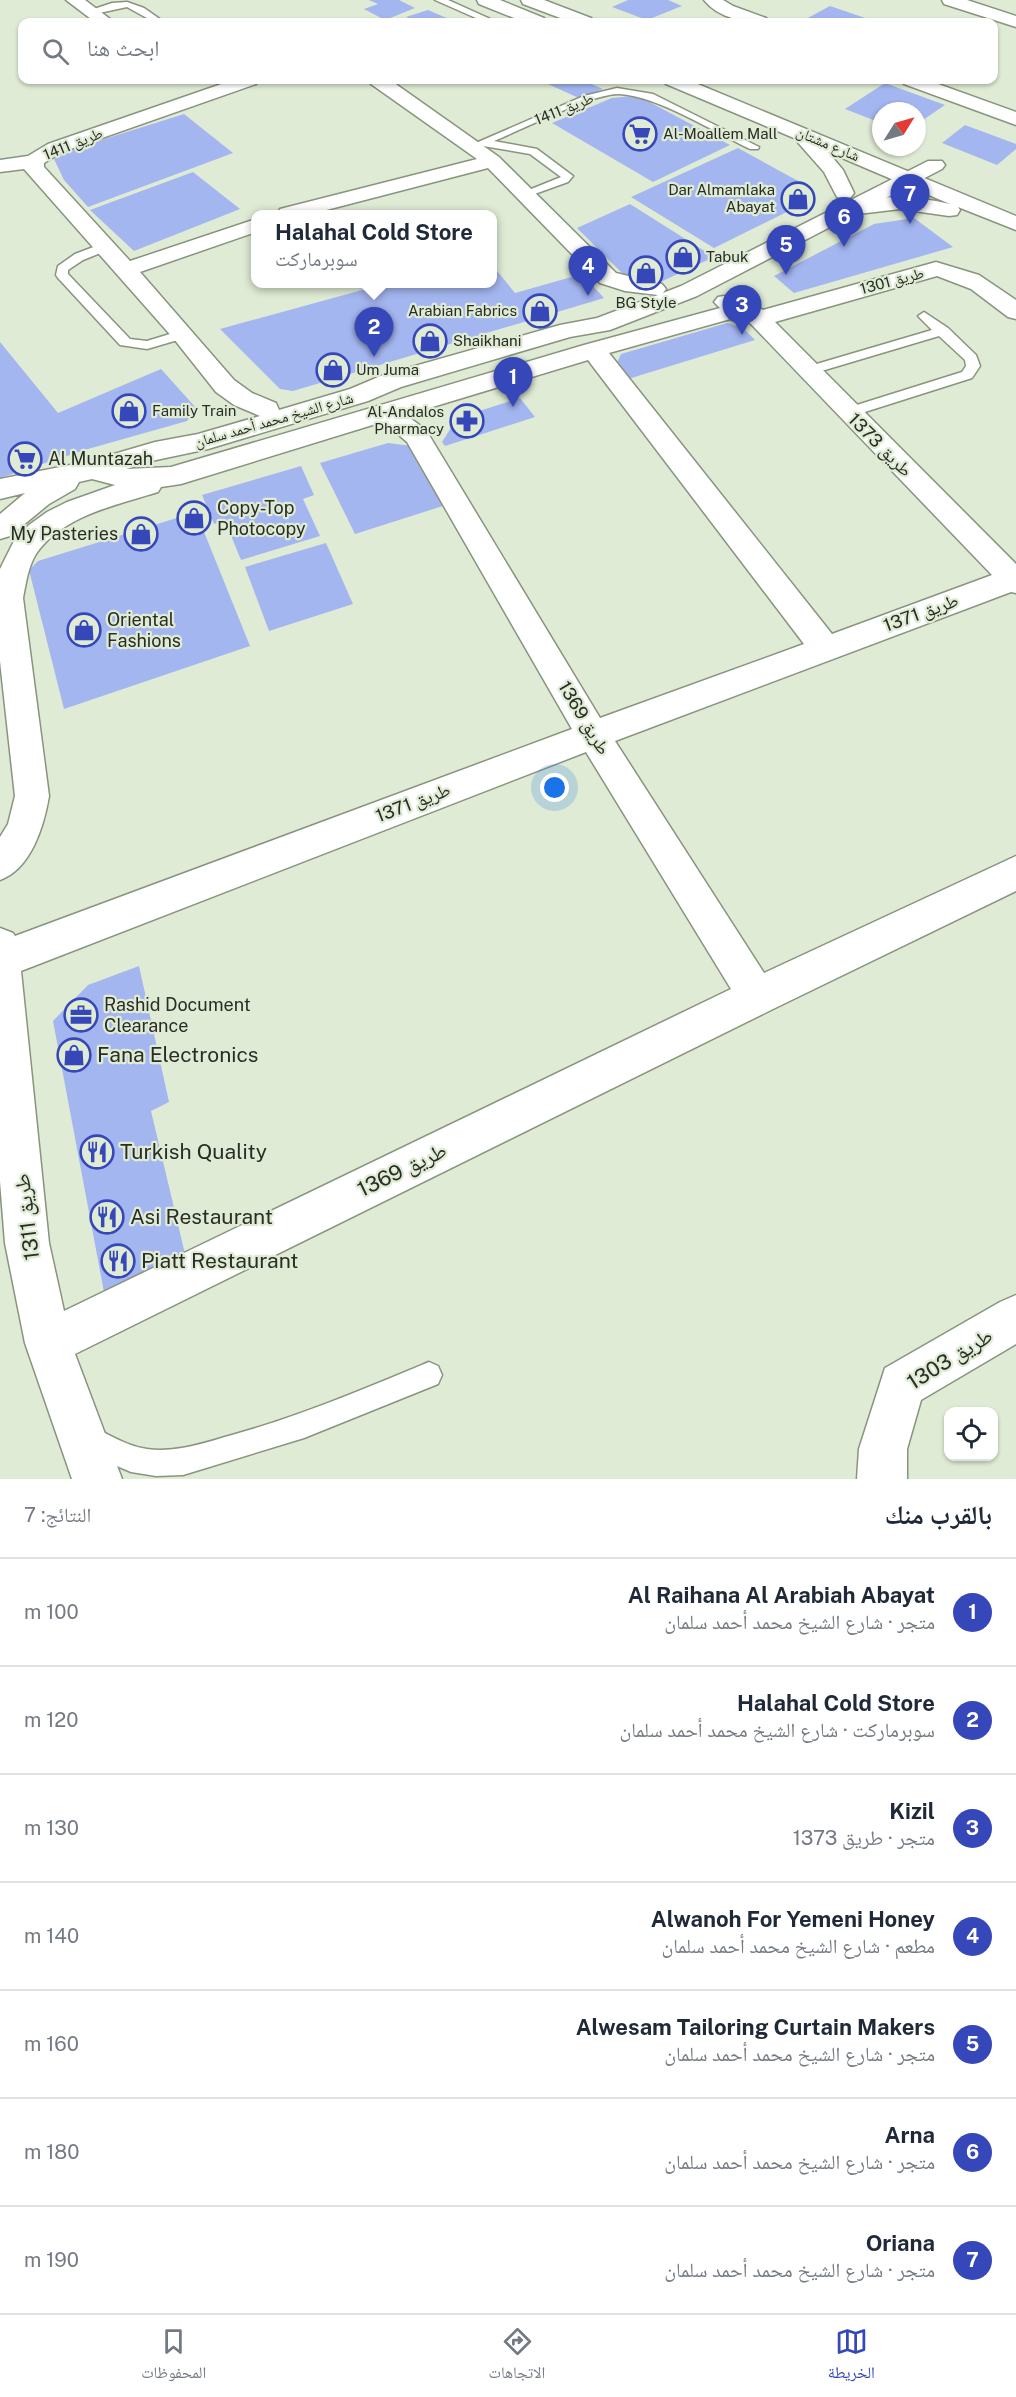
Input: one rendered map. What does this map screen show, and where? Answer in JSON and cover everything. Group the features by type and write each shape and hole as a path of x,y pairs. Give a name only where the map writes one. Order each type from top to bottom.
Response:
{"street":[{"path":"74,0 99,18"},
{"path":"485,0 528,18"},
{"path":"530,0 575,18"},
{"path":"712,0 727,10 749,18"},
{"path":"950,0 1016,22"},
{"path":"190,84 206,96"},
{"name":"طريق 1411","path":"238,84 55,148 34,161 34,168 38,176 183,334 224,414 243,399 267,409"},
{"path":"384,84 483,150 608,278 625,284 650,299 643,320 627,340"},
{"name":"شارع مشتان","path":"683,84 799,132 904,168 1016,224"},
{"path":"922,84 1016,119"},
{"path":"799,132 833,170 847,201 903,201 1016,224"},
{"name":"طريق 1411","path":"300,210 483,150"},
{"path":"0,166 34,161"},
{"name":"شارع الشيخ محمد أحمد سلمان","path":"568,330 596,313 690,291 736,267 904,168 935,165 955,174"},
{"name":"شارع الشيخ محمد أحمد سلمان","path":"0,489 91,470 155,451 185,446 224,414 359,395 392,381 568,330 602,325 847,201"},
{"path":"125,270 251,226"},
{"path":"736,267 752,313"},
{"name":"طريق 1301","path":"171,477 627,340 936,269 962,273 982,285 1016,312"},
{"path":"596,313 608,293 608,278"},
{"path":"690,291 752,313"},
{"name":"طريق 1373","path":"752,313 1015,580"},
{"path":"593,350 825,648"},
{"name":"شارع الشيخ محمد أحمد سلمان","path":"224,414 267,409 339,389 392,381"},
{"path":"417,436 418,417 428,400"},
{"name":"طريق 1369","path":"380,414 401,423 417,436 593,735 757,996"},
{"path":"91,470 128,479 171,477"},
{"name":"شارع الشيخ محمد أحمد سلمان","path":"0,529 39,497 91,470"},
{"path":"0,864 15,848 28,822 32,796 8,598 10,581 17,562 25,545 40,530 59,517 171,477"},
{"name":"طريق 1371","path":"1,953 1015,580"},
{"name":"طريق 1369","path":"48,1343 757,996 1016,873"},
{"name":"طريق 1311","path":"1,953 14,1248 97,1479"},
{"name":"طريق 1303","path":"882,1479 883,1449 902,1384 1016,1318"}],"lane":[{"path":"440,0 483,18"},
{"path":"90,12 128,4 139,7 154,18"},
{"name":"طريق 1411","path":"483,150 601,93 617,91 649,96 754,147"},
{"path":"483,150 533,151 567,176 564,180 525,194"},
{"path":"104,247 69,263 62,269 62,276 125,342 135,346 150,346 183,334"},
{"path":"849,412 967,375 973,366 971,358 924,316"},
{"path":"807,371 943,331"},
{"path":"78,1431 101,1447 127,1457 154,1463 183,1462 267,1440 429,1375"}],"building":[{"path":"369,0 399,0 415,8 390,18 381,18 364,9 378,4"},
{"path":"628,0 668,0 682,6 652,18 642,18 612,7"},
{"path":"830,6 865,18 808,18"},
{"path":"428,10 447,18 408,18 406,17"},
{"path":"548,84 591,84 603,89 581,99"},
{"path":"883,84 945,105 926,118 926,102 872,102 872,120 845,109"},
{"name":"Al-Moallem Mall","path":"633,96 642,98 730,145 653,182 552,123 612,98"},
{"path":"184,114 233,153 88,207 64,180 54,159 79,147"},
{"path":"965,125 1016,144 1016,149 997,165 942,143"},
{"path":"738,148 809,187 811,200 714,248 631,197"},
{"path":"193,172 240,209 134,251 90,210"},
{"path":"630,204 714,257 652,286 632,283 577,228"},
{"path":"914,218 953,247 794,293 774,276 874,224"},
{"path":"497,271 515,293 582,274 604,298 293,391 280,389 220,329 369,288 497,288"},
{"path":"727,323 743,328 755,340 628,379 616,365 621,354"},
{"path":"0,342 58,413 161,369 197,409 187,421 88,449 0,478"},
{"path":"520,398 535,417 445,446 442,442 457,418"},
{"path":"388,443 412,446 446,505 355,534 320,463"},
{"path":"301,466 314,495 303,499 320,536 241,560 225,521 214,524 202,495"},
{"path":"196,512 250,646 64,709 29,570 38,561"},
{"path":"326,543 353,604 269,631 245,567"},
{"path":"139,966 169,1102 151,1111 185,1254 104,1292 53,1021 88,985"}],"place":[{"name":"Al-Moallem Mall","path":"640,134"},
{"name":"Dar Almamlaka Abayat","path":"798,199"},
{"name":"Oriana","path":"910,224"},
{"name":"Arna","path":"844,247"},
{"name":"Tabuk","path":"683,257"},
{"name":"BG Style","path":"646,273"},
{"name":"Alwesam Tailoring Curtain Makers","path":"786,275"},
{"name":"Alwanoh For Yemeni Honey","path":"588,296"},
{"name":"Arabian Fabrics","path":"540,311"},
{"name":"Kizil","path":"742,335"},
{"name":"Shaikhani","path":"430,341"},
{"name":"Halahal Cold Store","path":"374,357"},
{"name":"Um Juma","path":"333,370"},
{"name":"Al Raihana Al Arabiah Abayat","path":"513,407"},
{"name":"Family Train","path":"129,411"},
{"name":"Al-Andalos Pharmacy","path":"467,421"},
{"name":"Al Muntazah","path":"25,459"},
{"name":"Copy-Top Photocopy","path":"194,518"},
{"name":"My Pasteries","path":"141,534"},
{"name":"Oriental Fashions","path":"84,630"},
{"name":"Rashid Document Clearance","path":"81,1015"},
{"name":"Fana Electronics","path":"74,1055"},
{"name":"Turkish Quality","path":"97,1152"},
{"name":"Asi Restaurant","path":"107,1217"},
{"name":"Piatt Restaurant","path":"118,1261"}]}
